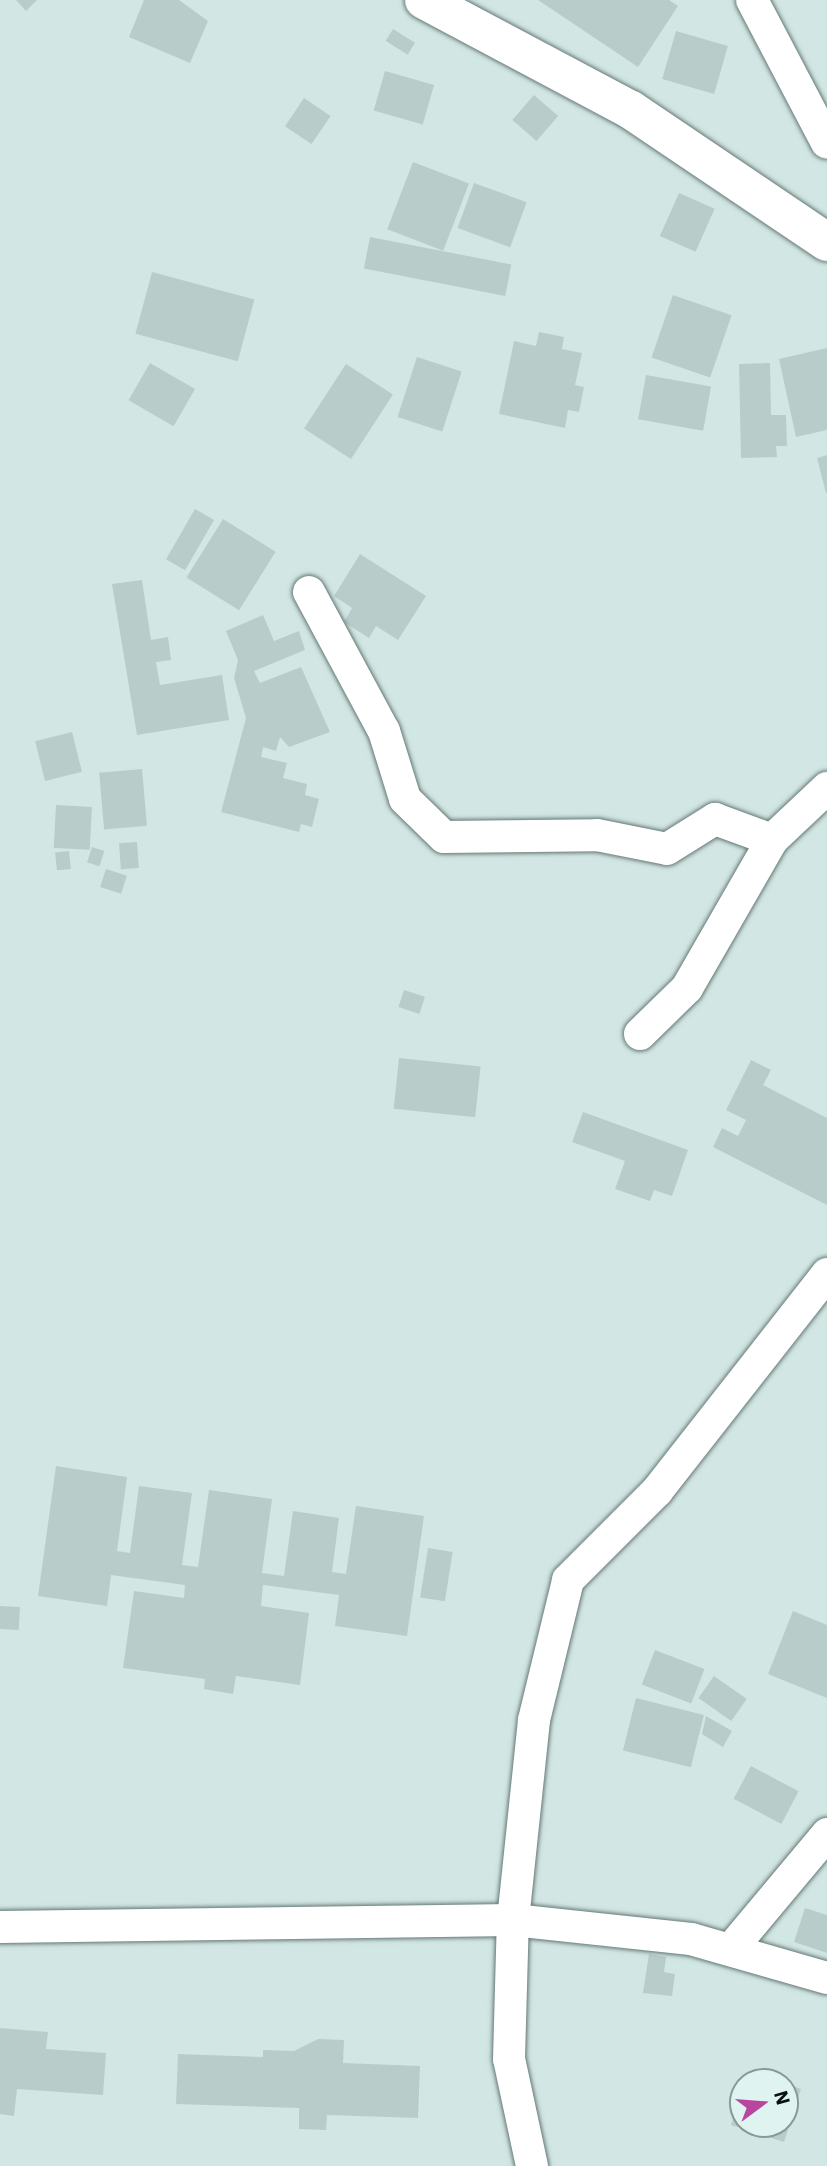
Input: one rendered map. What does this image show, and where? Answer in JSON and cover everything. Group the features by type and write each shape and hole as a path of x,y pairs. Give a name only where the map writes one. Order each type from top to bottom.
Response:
{"street":[{"path":"424,0 631,110 827,242"},
{"path":"752,0 827,142"},
{"path":"309,592 384,730 405,799 444,837 597,835 667,849 715,819 772,840"},
{"path":"640,1034 687,988 772,840 827,788"},
{"path":"532,2166 509,2059 513,1920 534,1720 568,1580 657,1491 785,1322 827,1274"},
{"path":"731,1949 827,1834"},
{"path":"0,1927 513,1920 607,1927 731,1949 827,1978"}],"building":[{"path":"16,0 37,0 26,11"},
{"path":"144,0 179,0 208,21 190,63 129,37"},
{"path":"538,0 669,0 678,6 638,67"},
{"path":"393,29 415,43 408,55 386,41"},
{"path":"676,31 728,46 714,94 662,79"},
{"path":"385,71 434,85 423,124 374,110"},
{"path":"534,95 558,116 537,141 512,120"},
{"path":"304,98 331,116 312,144 285,126"},
{"path":"413,162 469,184 443,251 387,229"},
{"path":"474,183 527,202 510,247 458,228"},
{"path":"679,193 715,209 696,252 660,236"},
{"path":"370,237 511,264 505,296 364,268"},
{"path":"152,272 254,299 238,361 135,334"},
{"path":"673,295 732,315 710,378 652,357"},
{"path":"539,332 564,337 562,349 582,353 575,385 584,387 579,412 568,410 565,428 499,414 514,341 536,346"},
{"path":"827,348 827,430 796,437 779,359"},
{"path":"417,357 462,372 442,431 398,417"},
{"path":"150,363 195,389 174,426 128,400"},
{"path":"770,363 771,415 786,415 787,446 776,446 777,457 741,458 739,364"},
{"path":"346,364 393,394 351,459 304,429"},
{"path":"646,375 711,386 703,431 638,419"},
{"path":"827,455 827,493 826,493 817,458"},
{"path":"195,509 214,520 185,570 166,559"},
{"path":"223,519 276,552 239,610 186,578"},
{"path":"360,554 426,596 398,640 376,626 369,638 344,622 352,608 334,596"},
{"path":"142,580 151,640 168,637 171,660 156,662 160,685 222,675 229,720 137,735 112,584"},
{"path":"263,615 274,641 299,631 305,650 254,671 260,683 301,667 330,732 289,747 280,737 276,751 263,747 261,757 287,763 283,778 307,784 305,795 319,799 312,827 301,824 299,832 221,812 246,718 234,678 238,660 226,631"},
{"path":"72,732 82,772 45,781 35,741"},
{"path":"142,769 147,826 104,830 99,773"},
{"path":"56,805 92,807 90,850 54,848"},
{"path":"137,842 139,868 121,869 119,843"},
{"path":"92,847 104,851 99,866 87,862"},
{"path":"69,851 71,869 57,870 55,852"},
{"path":"106,869 127,876 121,894 100,887"},
{"path":"404,990 425,997 419,1014 398,1007"},
{"path":"399,1058 481,1067 475,1117 394,1109"},
{"path":"751,1060 771,1070 763,1085 827,1118 827,1205 713,1147 722,1128 738,1136 746,1120 726,1110"},
{"path":"583,1112 688,1150 672,1196 654,1190 650,1201 615,1189 625,1161 572,1142"},
{"path":"56,1466 127,1477 117,1551 130,1553 139,1486 192,1493 182,1565 198,1567 209,1490 272,1499 262,1573 284,1576 293,1511 339,1518 332,1572 346,1574 356,1506 424,1516 407,1636 335,1626 339,1595 263,1585 261,1606 309,1613 300,1685 236,1676 233,1694 204,1689 205,1679 123,1668 134,1591 184,1598 185,1585 111,1575 107,1606 38,1596"},
{"path":"428,1548 453,1552 445,1601 420,1597"},
{"path":"0,1606 20,1607 19,1630 0,1629"},
{"path":"793,1611 827,1625 827,1698 768,1674"},
{"path":"655,1650 704,1669 691,1704 642,1685"},
{"path":"714,1676 747,1699 731,1721 699,1698"},
{"path":"636,1698 704,1715 691,1767 623,1750"},
{"path":"706,1716 732,1731 723,1747 702,1734"},
{"path":"751,1766 799,1791 781,1824 734,1799"},
{"path":"805,1908 827,1915 827,1953 794,1942"},
{"path":"649,1954 666,1957 664,1972 675,1974 672,1996 643,1993"},
{"path":"0,2028 48,2032 46,2049 106,2053 103,2095 17,2089 14,2116 0,2114"},
{"path":"318,2039 344,2040 343,2063 420,2066 418,2118 327,2115 326,2130 299,2129 299,2108 176,2104 178,2054 263,2057 263,2050 294,2051"}]}
